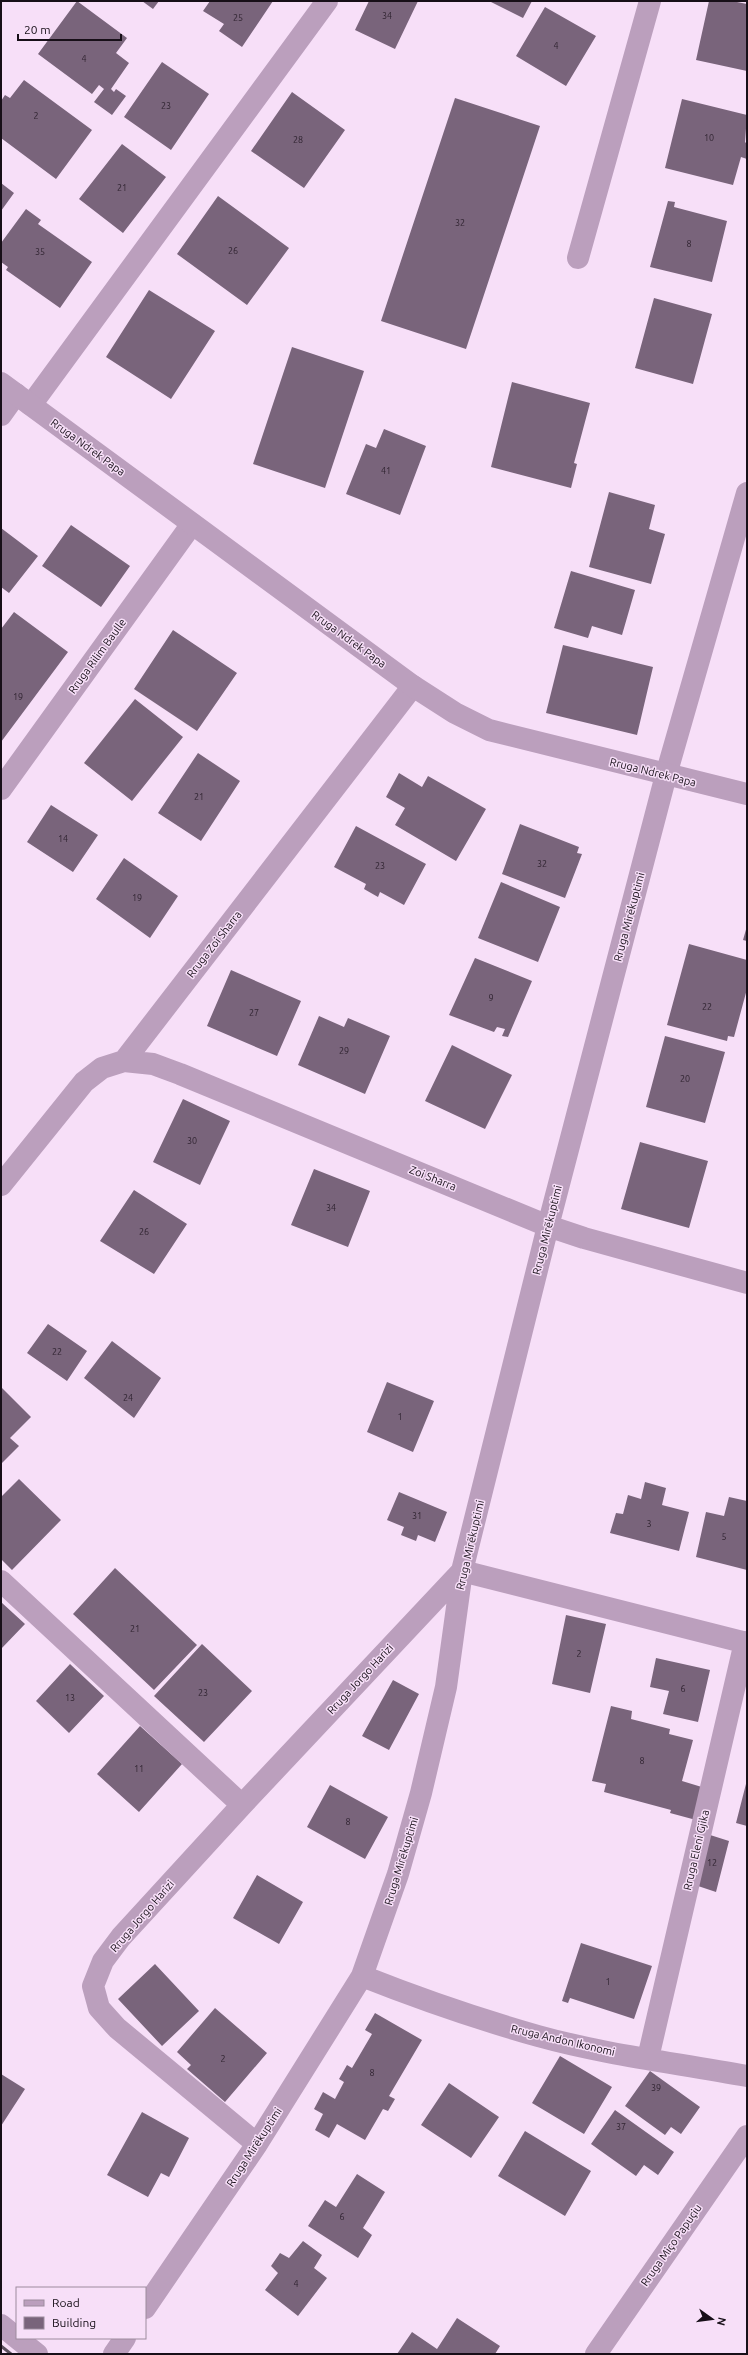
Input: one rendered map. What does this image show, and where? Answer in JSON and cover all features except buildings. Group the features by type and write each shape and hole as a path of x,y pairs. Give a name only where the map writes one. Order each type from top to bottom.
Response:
{"street":[{"path":"1,415 326,1"},
{"path":"578,258 650,1"},
{"name":"Rruga Ndrek Papa","path":"16,394 414,686 455,713 490,730 747,794"},
{"name":"Rruga Mirëkuptimi","path":"146,2307 257,2144 362,1976 398,1874 421,1793 446,1687 462,1571 548,1226 666,775 747,493"},
{"name":"Rruga Rilim Baulle","path":"1,789 192,524"},
{"name":"Rruga Zoi Sharra","path":"124,1061 414,686"},
{"path":"1,1185 84,1082 102,1068 124,1061"},
{"name":"Zoi Sharra","path":"124,1061 153,1064 180,1074 548,1226 584,1238 747,1284"},
{"name":"Rruga Eleni Gjika","path":"462,1571 746,1642 648,2058"},
{"name":"Rruga Jorgo Harizi","path":"257,2144 117,2028 99,2008 94,1986 103,1962 122,1938 242,1805 462,1571"},
{"path":"1,1581 242,1805"},
{"name":"Rruga Andon Ikonomi","path":"362,1976 417,1998 539,2036 747,2076"},
{"name":"Rruga Miço Papuçiu","path":"596,2354 747,2136"},
{"path":"1,2324 16,2337"},
{"path":"18,2339 37,2354"},
{"path":"114,2354 124,2339"}],"railway":[{"path":"1,2346 11,2354"}]}
